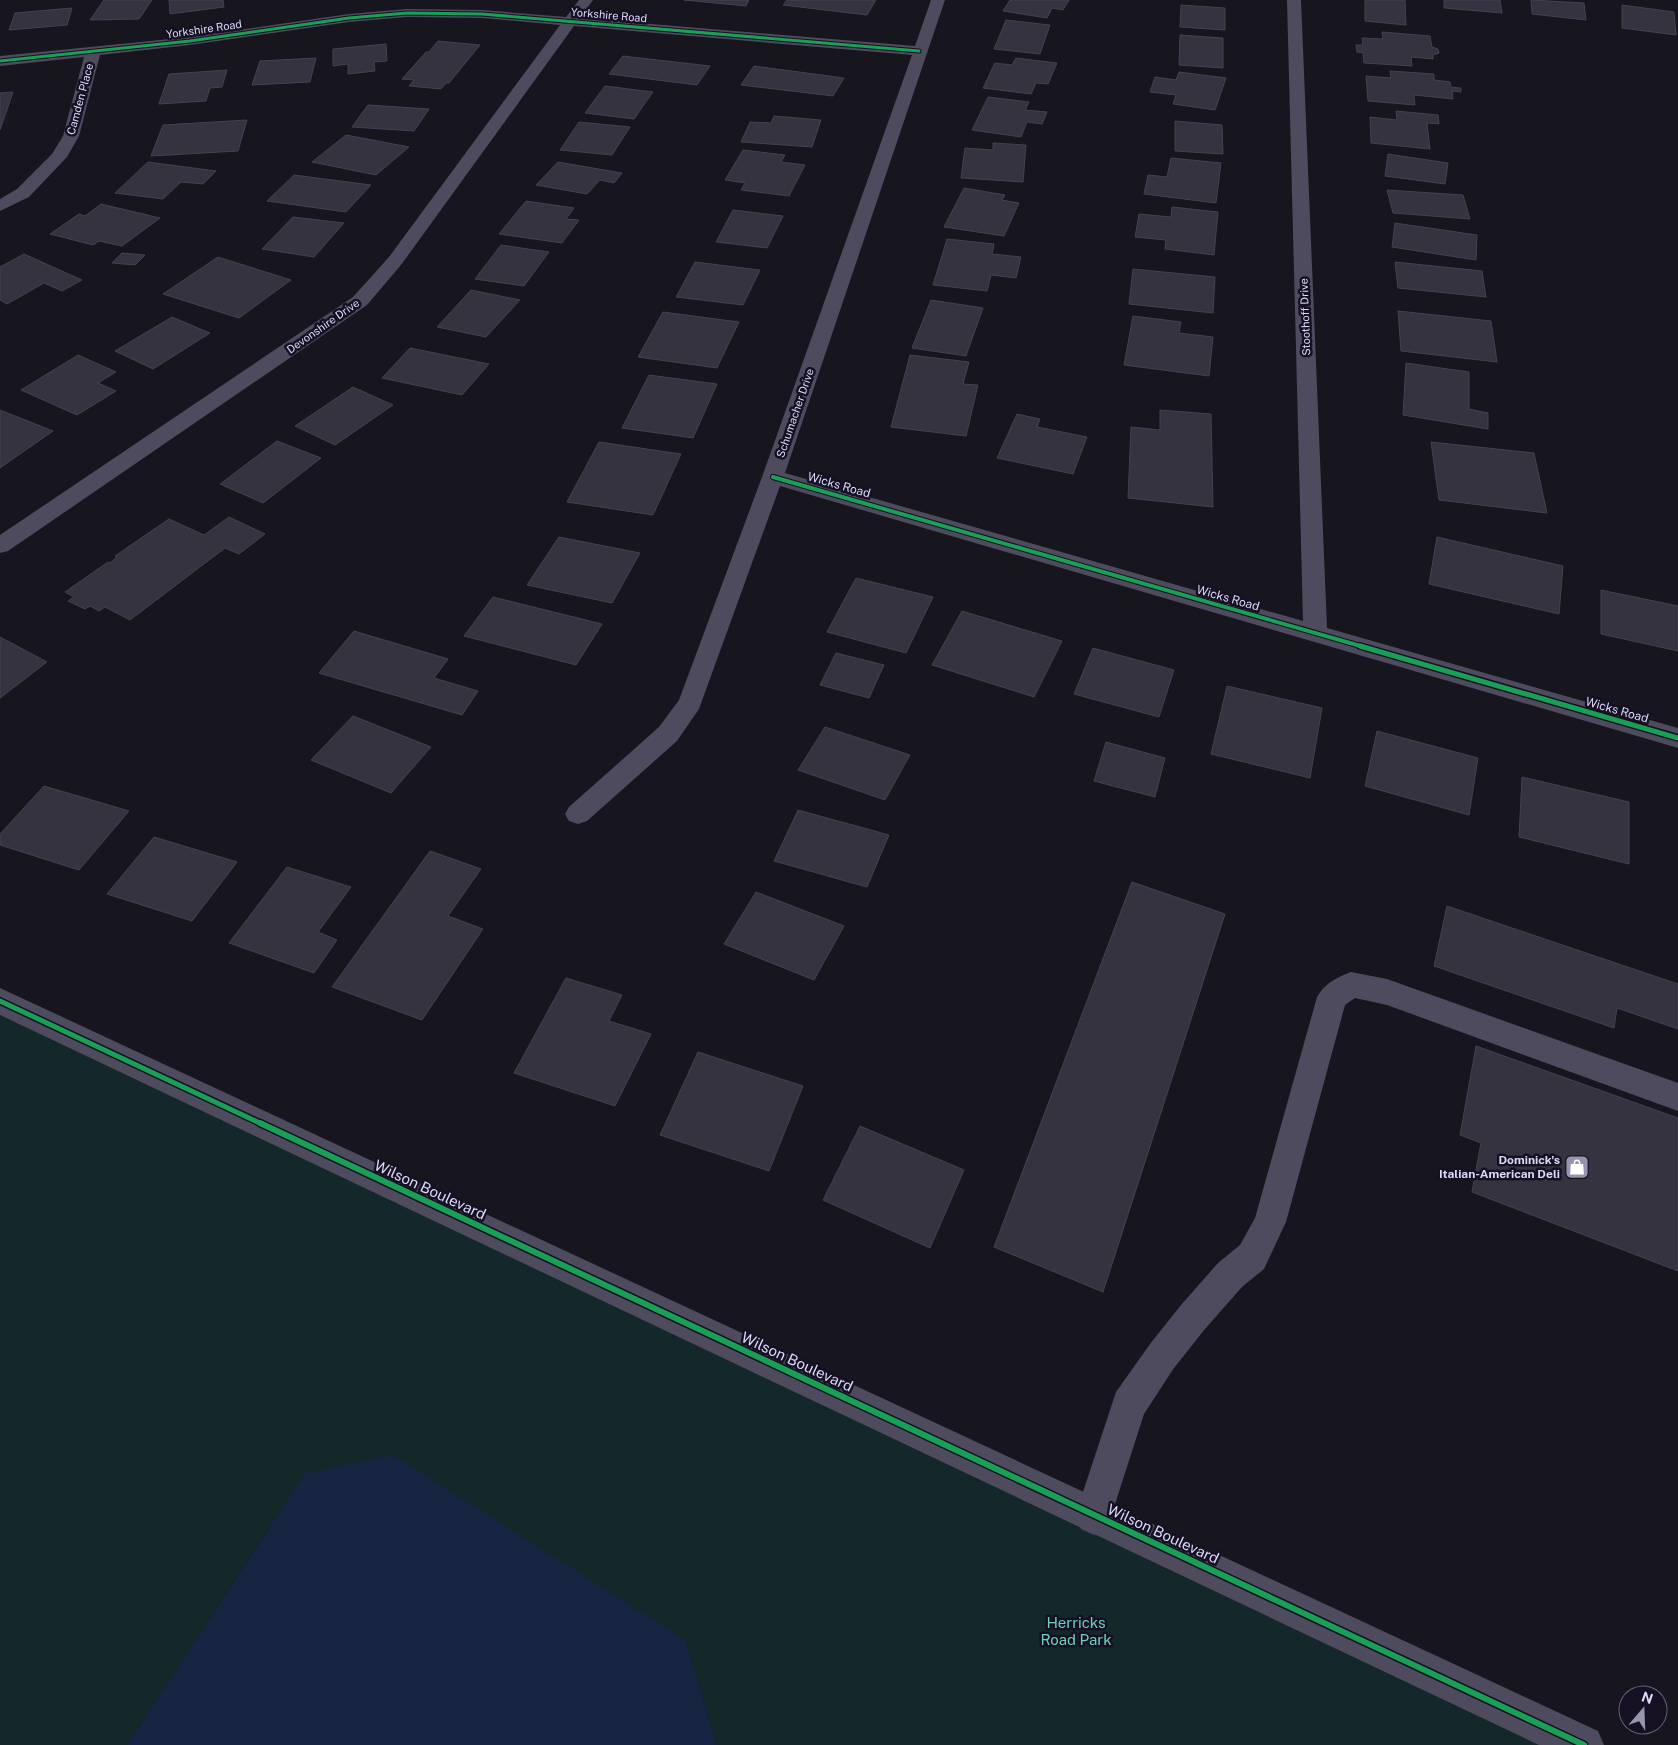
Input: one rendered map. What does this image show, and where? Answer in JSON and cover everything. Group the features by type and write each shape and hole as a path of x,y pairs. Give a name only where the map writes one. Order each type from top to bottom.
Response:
{"street":[{"name":"Devonshire Drive","path":"0,546 360,301 395,261 586,0"},
{"name":"Schumacher Drive","path":"578,814 668,734 690,703 773,477 938,0"},
{"name":"Stoothoff Drive","path":"1294,0 1315,633"},
{"name":"Yorkshire Road","path":"0,61 190,41 349,18 407,13 482,14 919,51"},
{"name":"Camden Place","path":"0,206 23,192 59,156 71,136 93,52"},
{"name":"Wicks Road","path":"773,477 1678,738"},
{"path":"1094,1516 1129,1405 1162,1356 1193,1317 1230,1275 1252,1257 1270,1222 1332,997 1350,986 1388,992 1678,1097"},
{"name":"Wilson Boulevard","path":"0,1001 1584,1745"}],"green space":[{"name":"Herricks Road Park","path":"0,1001 1581,1745 717,1745 685,1640 305,1473 127,1745 0,1745"}],"water":[{"path":"393,1455 685,1640 717,1745 127,1745 305,1473"}],"building":[{"path":"104,0 152,0 139,19 90,20"},
{"path":"169,0 223,0 224,7 170,14"},
{"path":"684,0 749,0 746,6"},
{"path":"787,0 876,0 867,15 783,5"},
{"path":"1010,0 1069,0 1063,10 1052,8 1047,18 1003,11"},
{"path":"1365,0 1405,0 1406,25 1365,21"},
{"path":"1444,0 1500,0 1502,13 1444,8"},
{"path":"1531,0 1584,3 1586,20 1532,14"},
{"path":"1181,5 1225,8 1225,30 1180,27"},
{"path":"1622,5 1674,12 1676,35 1622,28"},
{"path":"72,8 67,25 9,30 15,13"},
{"path":"1006,20 1050,25 1040,54 994,49"},
{"path":"1382,32 1430,36 1432,47 1438,49 1439,53 1433,55 1433,59 1411,57 1412,66 1364,63 1363,53 1357,52 1356,45 1363,45 1362,38 1383,39"},
{"path":"1180,35 1223,38 1223,68 1179,65"},
{"path":"438,41 480,45 449,83 446,83 441,89 409,86 414,80 402,79"},
{"path":"386,44 387,61 374,62 375,71 348,74 348,64 333,66 333,49"},
{"path":"623,56 710,66 697,85 609,74"},
{"path":"316,58 310,82 252,85 260,61"},
{"path":"1016,58 1057,63 1048,84 1036,83 1031,94 983,88 995,63 1012,65"},
{"path":"754,66 844,78 833,96 741,85"},
{"path":"227,70 222,87 210,88 206,101 159,104 169,74"},
{"path":"1390,71 1434,74 1434,80 1450,82 1451,87 1461,88 1461,92 1452,91 1453,99 1414,95 1415,105 1368,101 1366,76 1391,78"},
{"path":"1179,72 1226,78 1215,110 1173,104 1176,95 1150,92 1155,77 1176,80"},
{"path":"605,86 653,92 634,119 585,113"},
{"path":"13,92 0,130 0,93"},
{"path":"988,97 1029,102 1025,110 1047,112 1042,124 1027,122 1021,137 972,130"},
{"path":"368,105 429,109 414,131 352,127"},
{"path":"1396,111 1438,115 1439,124 1427,123 1430,149 1371,143 1370,117 1397,120"},
{"path":"774,116 821,120 812,147 741,142 750,122 771,123"},
{"path":"247,120 238,151 151,156 163,125"},
{"path":"1175,121 1222,125 1223,154 1175,151"},
{"path":"579,122 630,127 612,155 560,150"},
{"path":"346,135 409,147 376,175 312,162"},
{"path":"993,143 1026,145 1023,182 961,178 965,148 993,150"},
{"path":"743,150 785,155 781,162 805,165 789,196 741,190 745,183 725,180"},
{"path":"1388,154 1448,163 1445,184 1385,176"},
{"path":"1171,158 1221,163 1216,203 1144,194 1148,175 1167,177"},
{"path":"148,162 216,171 203,184 181,182 163,199 115,193"},
{"path":"558,162 622,173 614,183 600,180 587,194 536,185"},
{"path":"294,175 371,185 346,212 267,201"},
{"path":"964,188 1005,195 1002,200 1019,203 1004,236 944,227"},
{"path":"1387,190 1463,195 1470,219 1393,213"},
{"path":"526,201 574,208 566,219 579,220 562,243 499,234"},
{"path":"101,204 160,218 122,246 99,241 93,245 50,234 79,214 85,216"},
{"path":"1172,207 1218,212 1214,255 1165,249 1166,240 1135,237 1139,214 1171,217"},
{"path":"733,210 783,216 767,248 716,242"},
{"path":"293,217 344,223 314,257 262,249"},
{"path":"1395,223 1477,235 1476,260 1392,247"},
{"path":"947,239 994,244 992,254 1021,257 1016,278 991,275 987,291 933,285"},
{"path":"501,245 549,252 524,286 475,279"},
{"path":"122,253 145,255 135,265 112,263"},
{"path":"24,254 82,280 62,291 44,283 7,304 0,300 0,267"},
{"path":"218,257 291,280 239,318 163,294"},
{"path":"695,262 760,270 743,305 676,297"},
{"path":"1395,262 1482,271 1486,297 1398,288"},
{"path":"1133,269 1215,277 1213,313 1129,304"},
{"path":"471,290 520,300 486,337 437,327"},
{"path":"931,300 983,308 966,356 912,348"},
{"path":"1398,311 1491,321 1497,362 1401,351"},
{"path":"663,312 739,322 717,368 638,357"},
{"path":"1133,316 1181,322 1179,333 1213,337 1209,376 1124,365"},
{"path":"172,317 210,333 153,369 115,351"},
{"path":"410,348 489,364 462,395 382,378"},
{"path":"78,355 116,372 98,383 116,391 77,415 21,390"},
{"path":"910,355 969,362 963,384 978,385 966,436 891,427"},
{"path":"1406,363 1469,372 1469,409 1488,413 1488,429 1403,415"},
{"path":"649,375 717,384 693,438 622,428"},
{"path":"353,387 393,405 335,445 295,426"},
{"path":"0,410 53,431 0,468"},
{"path":"1160,410 1211,414 1213,507 1128,498 1131,427 1160,430"},
{"path":"1017,414 1040,419 1037,427 1087,437 1073,474 997,458"},
{"path":"277,441 321,458 263,503 220,484"},
{"path":"599,442 681,454 653,515 567,502"},
{"path":"1431,442 1534,453 1547,513 1439,500"},
{"path":"229,517 265,534 239,554 225,548 130,620 105,607 99,611 90,606 85,609 68,601 74,597 65,592 108,562 110,563 117,557 115,556 169,519 204,535"},
{"path":"559,537 640,553 612,603 527,585"},
{"path":"1437,537 1563,566 1559,614 1429,584"},
{"path":"856,578 933,597 906,653 827,632"},
{"path":"1601,590 1678,606 1678,651 1601,634"},
{"path":"493,597 602,624 576,665 464,636"},
{"path":"962,611 1062,641 1034,697 932,665"},
{"path":"354,631 448,659 434,678 478,691 462,715 319,673"},
{"path":"0,637 47,662 0,698"},
{"path":"1093,648 1174,670 1159,717 1074,694"},
{"path":"836,653 884,665 869,698 820,685"},
{"path":"1227,686 1322,708 1310,778 1211,754"},
{"path":"353,716 431,747 391,793 311,760"},
{"path":"825,727 910,755 885,800 798,770"},
{"path":"1377,731 1478,758 1469,815 1365,786"},
{"path":"1106,742 1165,758 1155,797 1094,781"},
{"path":"1522,777 1629,802 1629,864 1519,837"},
{"path":"44,786 129,811 79,870 0,845 0,834"},
{"path":"798,810 889,835 867,887 774,861"},
{"path":"154,837 237,862 192,921 107,894"},
{"path":"430,851 481,869 448,916 483,929 422,1020 332,987"},
{"path":"287,867 351,887 318,932 337,940 314,973 229,943"},
{"path":"1132,882 1225,914 1103,1292 994,1247"},
{"path":"756,892 844,926 814,980 724,944"},
{"path":"1447,906 1678,984 1678,1029 1617,1008 1614,1028 1434,966"},
{"path":"566,978 622,995 609,1021 651,1034 615,1106 514,1073"},
{"name":"Dominick's Italian-American Deli","path":"1476,1046 1678,1118 1678,1271 1472,1192 1481,1143 1460,1135"},
{"path":"698,1052 803,1086 769,1171 660,1135"},
{"path":"860,1126 964,1170 930,1248 823,1200"}],"cycle path":[{"path":"0,61 190,41 349,18 407,13 482,14 919,51"},
{"path":"773,477 1678,738"},
{"path":"0,1001 1584,1745"}],"place":[{"name":"Dominick's Italian-American Deli","path":"1577,1167"}]}
